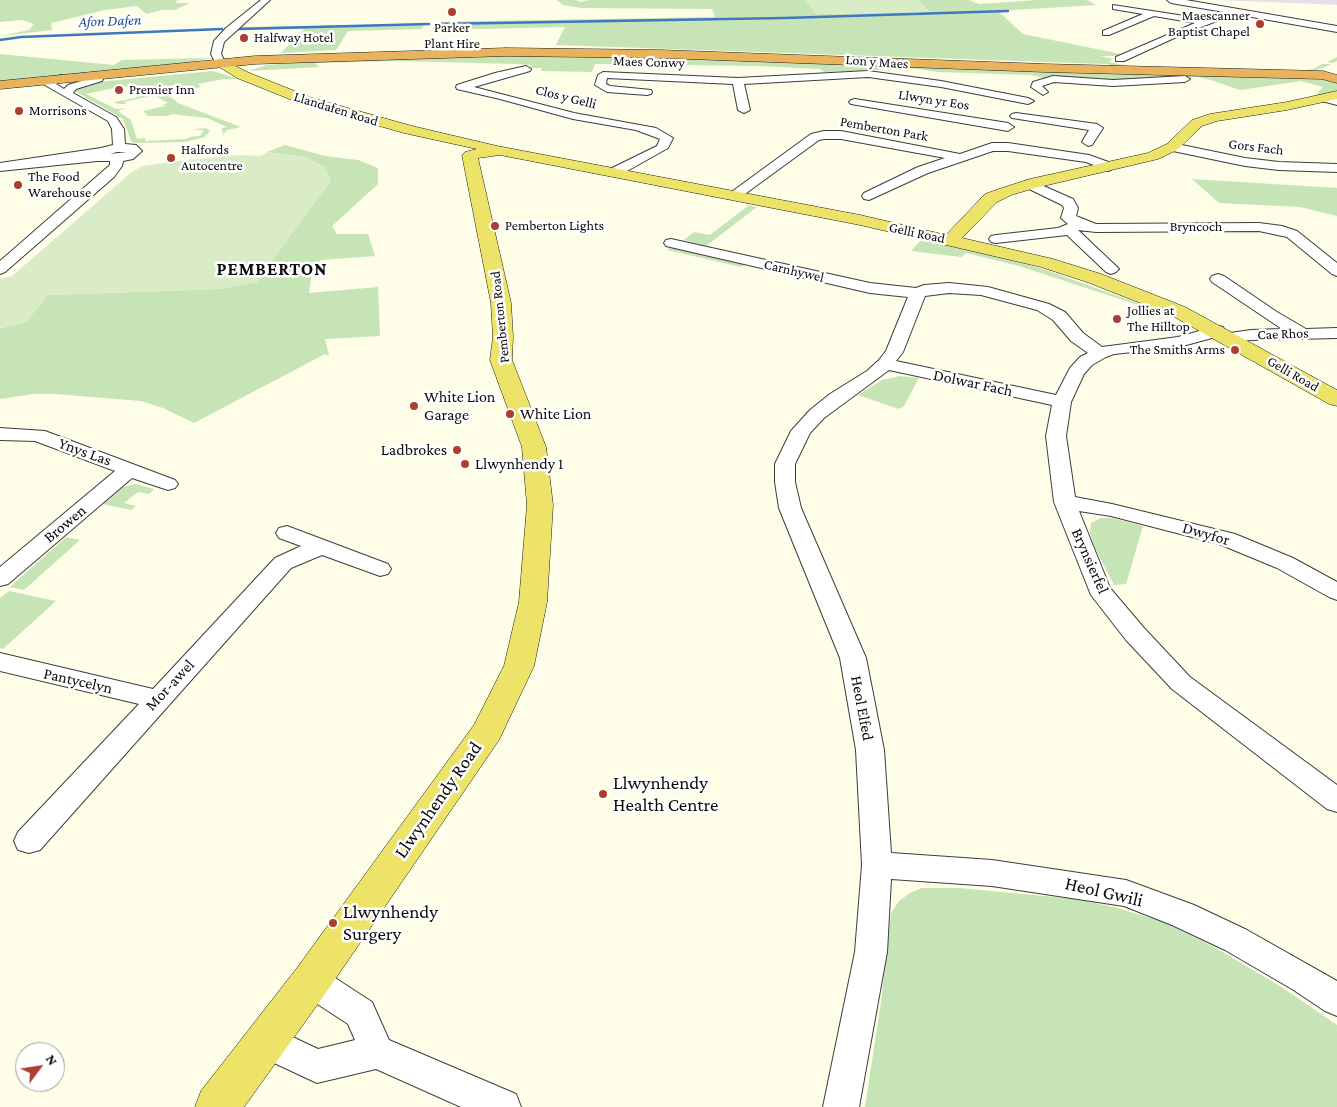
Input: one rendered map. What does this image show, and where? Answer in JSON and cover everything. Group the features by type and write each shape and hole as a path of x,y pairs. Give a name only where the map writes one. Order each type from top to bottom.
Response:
{"highway":[{"path":"0,85 61,78 303,58 441,53 592,53 1323,75 1337,79"},
{"path":"0,90 224,64"},
{"path":"1323,75 1321,70 1337,68"}],"main road":[{"name":"Llandafen Road","path":"224,64 242,75 307,101 448,140"},
{"path":"951,240 991,198 1030,184 1153,156 1172,147 1197,123 1215,117 1333,99"},
{"path":"448,140 500,150"},
{"path":"448,140 470,154"},
{"name":"Gelli Road","path":"470,154 500,150 951,240 1046,263 1094,278 1178,311 1223,334 1337,399"},
{"name":"Pemberton Road","path":"470,154 501,303 501,360 534,446"},
{"name":"Llwynhendy Road","path":"217,1107 311,981 487,732 519,666 533,602 540,506 534,446"}],"street":[{"path":"224,64 216,54 219,41 229,30 266,0"},
{"path":"1172,0 1337,29"},
{"path":"1116,7 1207,22"},
{"path":"1120,60 1180,32 1234,11"},
{"path":"1106,33 1154,13"},
{"path":"1129,23 1146,26"},
{"path":"1163,29 1180,32"},
{"name":"Clos y Gelli","path":"526,69 461,87 573,116 638,127 667,138 662,148 638,162 615,172"},
{"name":"Lon y Maes","path":"722,80 738,81 868,74 941,84 980,93 1028,100"},
{"name":"Maes Conwy","path":"647,92 607,89 600,85 603,76 722,80"},
{"path":"48,84 61,78"},
{"path":"67,95 72,87 98,79"},
{"path":"1002,146 998,142 998,138 1028,100 1034,95 1048,92 1036,87 1037,84 1053,79 1113,83 1185,79"},
{"path":"738,81 744,110"},
{"path":"0,269 116,166 118,129 112,120 48,84"},
{"name":"Llwyn yr Eos","path":"855,102 1008,127"},
{"path":"1016,116 1097,128 1088,142"},
{"name":"Pemberton Park","path":"733,196 815,137 824,134 841,135 958,157"},
{"name":"Pemberton Park","path":"869,196 923,170 992,146 1089,159 1109,167"},
{"name":"Gors Fach","path":"1172,147 1222,158 1262,164 1337,168"},
{"path":"0,167 118,153"},
{"path":"1030,184 1068,202 1071,208 1068,218 1111,269"},
{"name":"Bryncoch","path":"996,240 1061,232 1074,227 1268,228 1292,234 1337,271"},
{"name":"Carnhywel","path":"671,243 870,288 918,293 934,288 982,290 1043,307 1059,316 1077,337 1100,352"},
{"path":"1317,254 1337,253"},
{"path":"1218,279 1271,316 1303,334"},
{"path":"885,364 894,352 918,293"},
{"name":"Cae Rhos","path":"1223,334 1337,333"},
{"name":"Brynsierfel","path":"1223,334 1179,342 1112,349 1100,352 1086,361 1076,372 1062,402 1056,436 1065,502 1099,590 1135,634 1181,684 1337,801"},
{"name":"Dolwar Fach","path":"885,364 1062,402"},
{"name":"Heol Elfed","path":"841,1107 871,952 877,865 870,750 853,658 790,508 785,464 801,431 817,414 837,398 873,375 885,364"},
{"name":"Ynys Las","path":"0,434 38,435 168,484"},
{"name":"Browen","path":"0,579 130,469"},
{"name":"Dwyfor","path":"1065,502 1112,510 1227,539 1285,563 1337,592"},
{"path":"287,533 380,569"},
{"name":"Mor-awel","path":"29,841 282,563 306,552 324,547"},
{"name":"Pantycelyn","path":"0,662 157,699"},
{"name":"Heol Gwili","path":"877,865 992,873 1126,893 1183,915 1236,940 1304,978 1337,1000"},
{"path":"311,981 360,1013 377,1052"},
{"path":"267,1042 318,1066 377,1052 503,1107"}],"shaded area":[{"path":"1216,0 1337,0 1337,5 1294,3"}],"green space":[{"path":"0,0 178,0 175,3 190,3 175,10 162,10 146,14 137,6 105,10 51,23 52,30 1,36 29,30 34,24 22,20 0,22"},
{"path":"557,0 581,2 589,0 805,0 817,14 929,12 918,0 969,0 979,4 1037,0 1087,0 1096,5 998,11 1023,34 1121,54 1117,56 1100,56 1113,59 1109,62 1128,66 1116,65 1123,67 1285,71 1111,68 1109,64 556,45 565,27 435,30 435,22 715,17 712,9 581,8 563,5"},
{"path":"805,0 918,0 929,13 817,14"},
{"path":"424,24 422,29 348,31 336,50 281,53 304,29 237,30 240,27"},
{"path":"0,54 114,65 122,60 211,58 182,64 0,83"},
{"path":"556,54 1302,76 1337,81 1337,91 1315,96 1323,87 1301,81 1240,90 1198,77 1098,81 1043,78 1030,75 938,72 897,66 877,70 824,72 820,69 759,66 595,64 592,72 541,71 542,68 530,68 531,65 518,64 397,61 314,63 320,67 248,71 267,65 304,62"},
{"path":"1337,57 1337,61 1333,63 1327,62"},
{"path":"1322,64 1331,64 1323,68 1303,71 1313,69"},
{"path":"213,71 238,79 224,79 198,84 201,87 168,95 178,103 241,127 227,130 221,137 223,134 222,128 227,127 207,118 172,114 167,116 148,116 143,111 165,106 163,104 168,103 157,97 150,96 124,102 127,104 114,102 143,95 124,86 86,94 116,109 125,108 118,111 131,120 137,139 145,138 145,141 187,139 200,136 204,130 195,130 197,129 206,128 210,131 205,137 185,142 134,143 131,141 123,119 75,91 77,88 97,82"},
{"path":"285,145 325,156 358,160 378,168 378,184 332,226 337,234 368,234 375,256 321,260 312,271 309,293 378,287 380,336 325,339 329,356 325,354 194,423 163,408 141,401 55,394 33,394 0,399 0,328 26,322 47,295 219,289 257,282 326,168 305,157 267,152"},
{"path":"267,152 305,157 326,168 331,181 257,282 219,289 47,295 26,322 0,328 0,279 12,276 133,171 143,166 239,155 261,156"},
{"path":"1192,179 1337,188 1337,216 1300,207 1219,203"},
{"path":"749,205 757,207 706,246 684,240 694,232 710,235"},
{"path":"921,240 984,253 1046,270 1140,304 1155,313 1135,304 1019,266 966,253 961,257 911,251"},
{"path":"671,247 745,264 741,267 667,250"},
{"path":"900,376 919,378 904,406 899,409 858,395 882,380"},
{"path":"135,484 154,489 149,494 138,492 124,503 136,506 131,510 103,504 123,487"},
{"path":"1101,518 1112,518 1143,526 1126,584 1114,585 1095,548 1090,533 1091,523"},
{"path":"66,537 80,540 24,590 10,587"},
{"path":"9,591 56,601 3,649 0,648 0,598"},
{"path":"922,888 959,888 1076,899 1118,908 1163,922 1214,947 1283,988 1337,1025 1337,1107 865,1107 881,1002 891,913 899,901 910,893"}],"waterway":[{"name":"Afon Dafen","path":"436,24 785,18 1008,11"},
{"name":"Afon Dafen","path":"238,29 429,24"},
{"name":"Afon Dafen","path":"0,40 21,37 222,29"}],"place":[{"name":"Parker Plant Hire","path":"452,12"},
{"name":"Maescanner Baptist Chapel","path":"1260,24"},
{"name":"Halfway Hotel","path":"244,38"},
{"name":"Premier Inn","path":"119,90"},
{"name":"Morrisons","path":"19,111"},
{"name":"Halfords Autocentre","path":"171,158"},
{"name":"The Food Warehouse","path":"18,185"},
{"name":"Pemberton Lights","path":"495,226"},
{"name":"Jollies at The Hilltop","path":"1117,319"},
{"name":"The Smiths Arms","path":"1235,350"},
{"name":"White Lion Garage","path":"414,406"},
{"name":"White Lion","path":"510,414"},
{"name":"Ladbrokes","path":"457,450"},
{"name":"Llwynhendy 1","path":"465,464"},
{"name":"Llwynhendy Health Centre","path":"603,794"},
{"name":"Llwynhendy Surgery","path":"333,923"}],"district":[{"name":"PEMBERTON","path":"272,269"}]}
